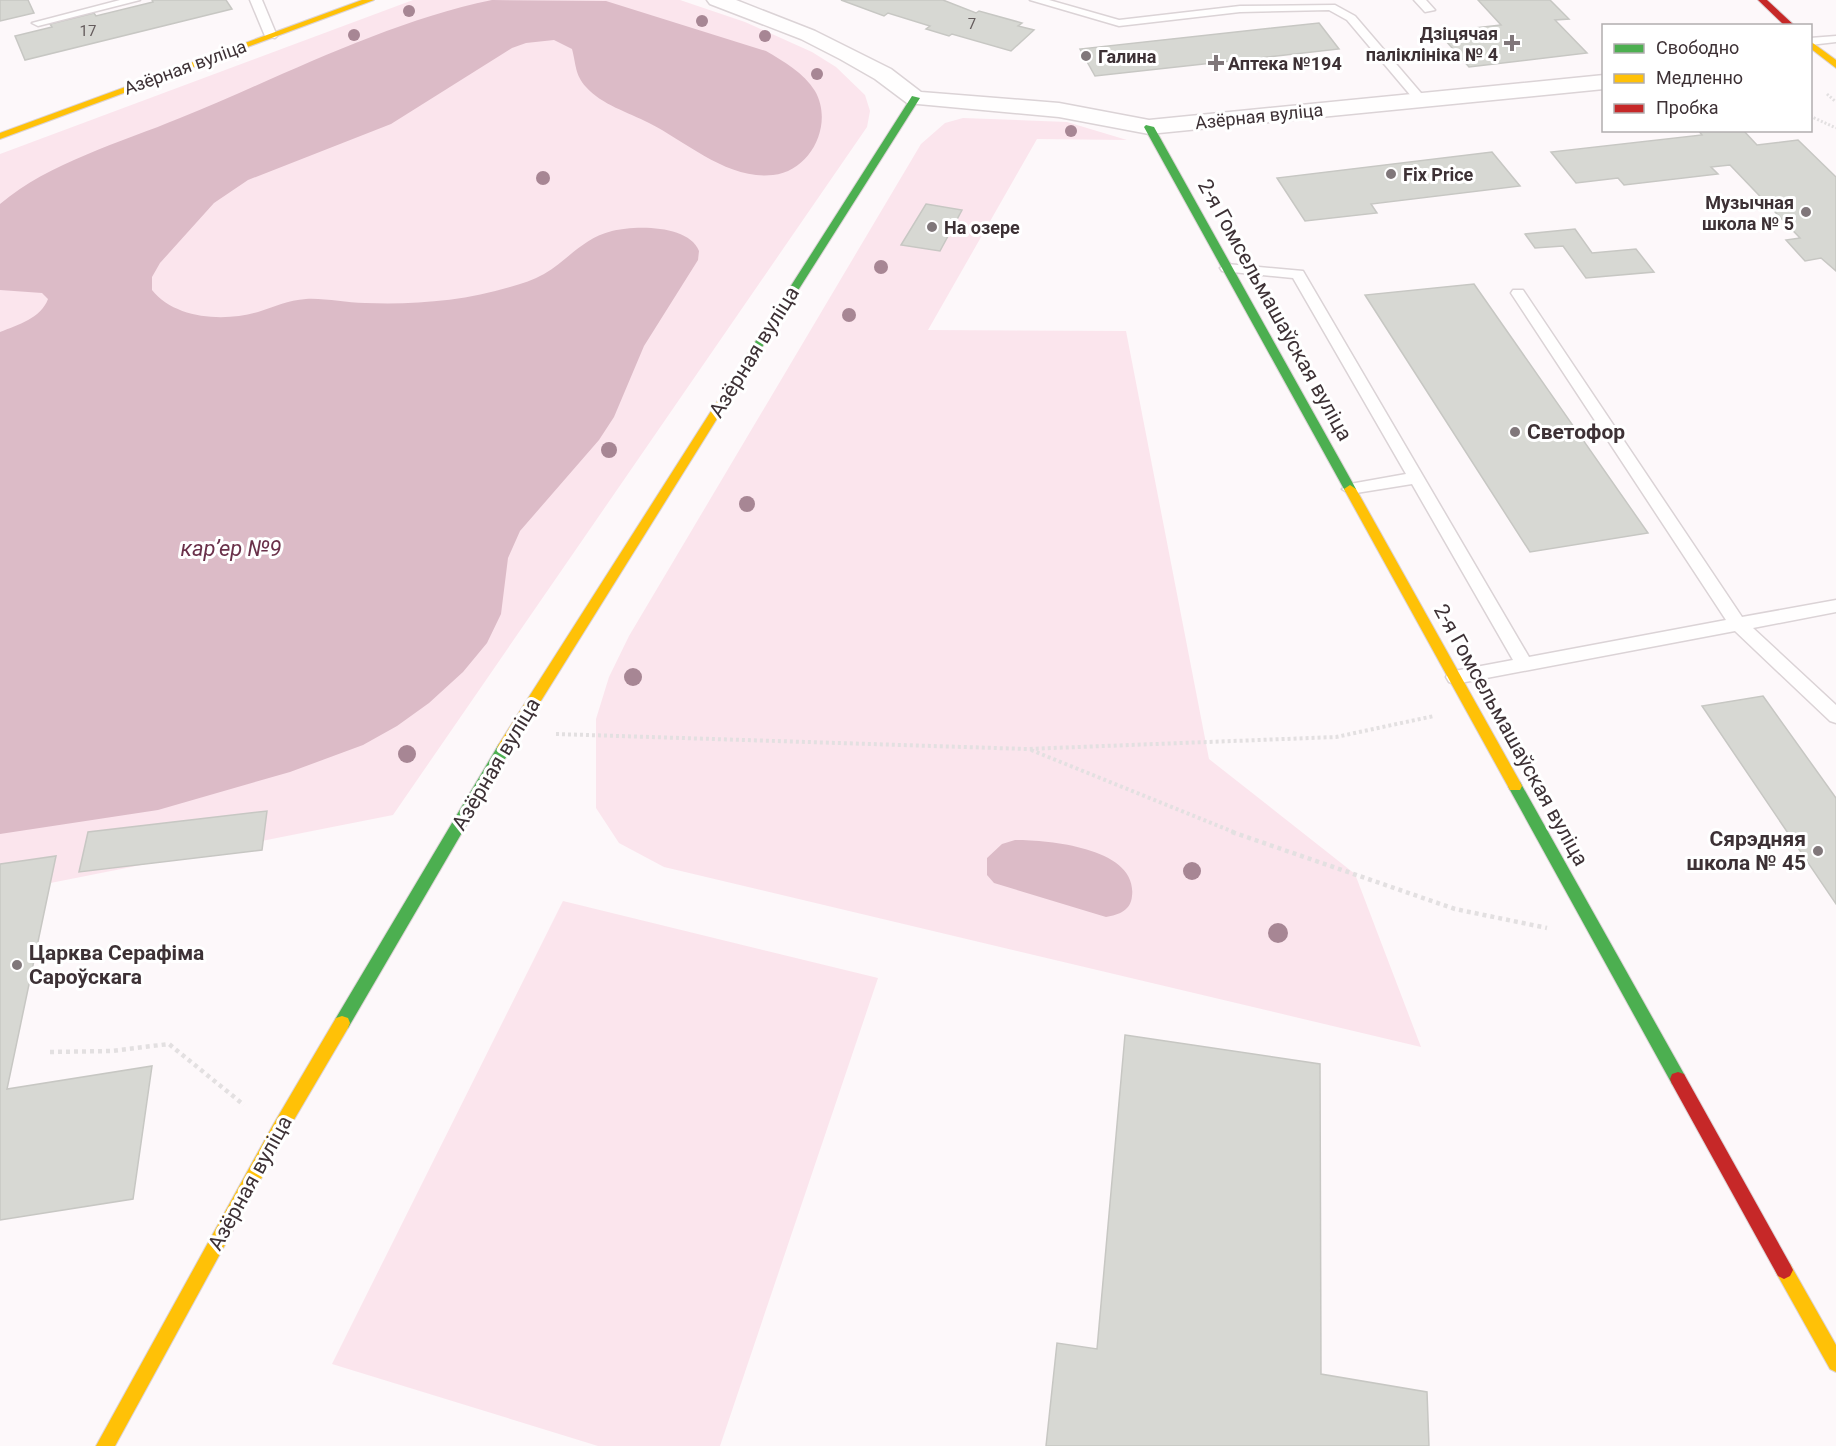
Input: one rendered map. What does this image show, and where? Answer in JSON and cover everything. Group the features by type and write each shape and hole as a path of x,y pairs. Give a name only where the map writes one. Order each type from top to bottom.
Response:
{"street":[{"name":"Азёрная вуліца","path":"0,136 370,0"},
{"path":"717,0 790,27 848,54 883,74 915,98"},
{"path":"1762,0 1789,24"},
{"path":"1812,44 1827,55"},
{"name":"Азёрная вуліца","path":"105,1446 279,1130 513,733 915,98 1059,110 1149,127 1602,82"},
{"name":"2-я Гомсельмашаўская вуліца","path":"1149,127 1836,1363"}],"lane":[{"path":"38,23 134,0"},
{"path":"256,0 271,36"},
{"path":"1036,0 1119,23 1237,4 1331,8 1351,18 1421,100"},
{"path":"1420,0 1429,10"},
{"path":"1812,44 1827,55"},
{"path":"1227,268 1299,274 1524,664"},
{"path":"1518,293 1738,624 1836,716"},
{"path":"1350,489 1417,478"},
{"path":"1455,677 1836,606"}],"path":[{"path":"1812,117 1836,128"},
{"path":"513,733 1027,749 1335,737 1472,708"},
{"path":"1027,749 1212,825 1455,909 1601,940"},
{"path":"50,1052 111,1051 169,1044 205,1075 279,1130"}],"shaded area":[{"name":"карʼер №9","path":"413,0 680,0 745,22 812,52 836,67 865,95 870,111 867,127 393,815 0,893 0,154"},
{"path":"963,118 1067,122 1127,140 1037,139 928,330 1126,331 1209,759 1355,874 1421,1047 664,867 619,843 596,808 596,719 609,677 629,636 921,144 945,123"},
{"path":"563,901 878,978 720,1446 598,1446 332,1364"}],"water":[{"name":"карʼер №9","path":"492,0 606,1 766,51 799,73 815,91 822,117 815,144 798,165 786,172 756,175 724,166 649,123 600,99 586,87 580,78 572,49 554,40 526,43 512,48 391,124 248,180 214,203 160,263 152,277 152,290 162,300 173,307 201,316 245,315 287,302 306,299 358,303 401,303 475,296 536,278 593,239 622,229 647,228 673,232 685,236 699,251 698,260 644,346 614,417 599,440 520,531 508,558 501,614 487,643 463,672 429,703 397,726 363,745 290,772 158,810 0,834 0,332 34,316 45,306 48,299 42,293 0,290 0,204 41,176 63,165 334,52 412,22"},
{"path":"1015,840 1069,845 1107,857 1121,867 1130,880 1132,896 1129,905 1120,913 1106,917 994,883 987,875 987,858 1002,844"}],"building":[{"path":"0,0 28,0 34,13 0,21"},
{"path":"152,0 226,0 232,9 25,60 15,36 52,27 50,24 94,13 96,16 153,2"},
{"path":"841,0 943,0 976,13 979,11 1022,23 1018,26 1034,30 1011,51 952,34 949,36 926,29 930,26 888,13 884,16"},
{"name":"Дзіцячая паліклініка № 4","path":"1478,0 1550,0 1569,19 1555,20 1587,53 1469,67 1438,32 1501,25"},
{"path":"1319,23 1339,49 1095,76 1080,49"},
{"name":"Музычная школа № 5","path":"1700,132 1745,132 1757,145 1798,140 1836,177 1836,271 1821,258 1805,261 1786,240 1800,238 1730,165 1711,167 1718,174 1624,185 1618,178 1576,183 1551,152 1702,135"},
{"path":"1492,152 1520,186 1371,204 1377,213 1305,221 1277,178"},
{"name":"На озере","path":"926,204 962,210 940,251 901,245"},
{"path":"1575,229 1592,253 1636,249 1654,272 1586,278 1563,246 1535,248 1525,234"},
{"name":"Светофор","path":"1474,284 1648,533 1530,552 1365,295"},
{"name":"Сярэдняя школа № 45","path":"1763,696 1836,798 1836,904 1702,706"},
{"path":"267,811 262,850 79,872 88,832"},
{"name":"Царква Серафіма Сароўскага","path":"56,856 7,1089 152,1066 133,1199 0,1220 0,864"},
{"path":"1125,1035 1320,1064 1321,1374 1427,1392 1429,1446 1046,1446 1057,1343 1097,1349"}],"traffic: fast":[{"path":"748,361 915,98"},
{"path":"1149,127 1350,489"},
{"path":"342,1023 504,748"},
{"path":"1515,786 1678,1079"}],"traffic: slow":[{"path":"0,136 370,0"},
{"path":"1812,45 1836,65"},
{"path":"504,748 748,361"},
{"path":"1350,489 1515,786"},
{"path":"105,1446 279,1130 342,1023"},
{"path":"1784,1270 1836,1363"}],"traffic: jam":[{"path":"1762,0 1789,24"},
{"path":"1678,1079 1784,1270"}],"place":[{"name":"Дзіцячая паліклініка № 4","path":"1512,43"},
{"name":"Галина","path":"1086,56"},
{"name":"Аптека №194","path":"1216,63"},
{"name":"Fix Price","path":"1391,174"},
{"name":"Музычная школа № 5","path":"1806,212"},
{"name":"На озере","path":"932,227"},
{"name":"Светофор","path":"1515,432"},
{"name":"Сярэдняя школа № 45","path":"1818,851"},
{"name":"Царква Серафіма Сароўскага","path":"17,965"}]}
